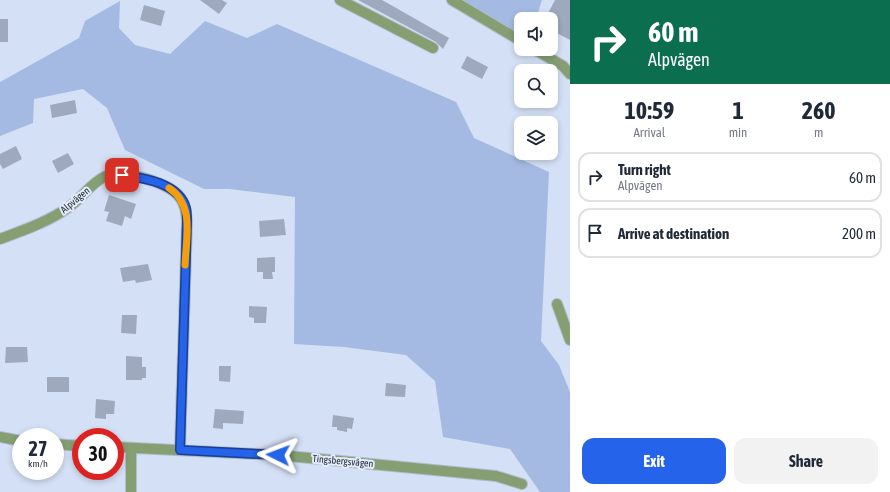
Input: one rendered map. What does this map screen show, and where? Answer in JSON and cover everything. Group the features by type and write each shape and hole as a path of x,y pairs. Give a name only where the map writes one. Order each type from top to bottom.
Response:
{"street":[{"path":"340,0 433,48"},
{"path":"452,0 514,37"},
{"path":"546,56 562,66 570,74"},
{"name":"Alpvägen","path":"0,239 52,217 70,206 97,181 105,176 122,175 150,180 171,189 178,195 186,209 187,221 180,450"},
{"path":"557,304 570,340"},
{"path":"0,437 12,440"},
{"name":"Tingsbergsvägen","path":"124,448 278,455 488,475 522,484"},
{"path":"130,448 131,492"}],"shaded area":[{"path":"462,0 542,0 538,12 514,12 514,31"},
{"path":"120,1 119,28 135,45 170,54 205,21 247,38 277,24 456,102 474,138 514,156 514,160 523,160 549,172 541,341 559,365 570,392 570,492 540,492 510,449 443,437 435,381 406,355 344,347 294,344 295,197 229,189 204,189 125,150 107,108 83,89 34,99 33,123 0,136 0,82 79,38 85,21"}],"building":[{"path":"200,0 222,0 227,3 219,14"},
{"path":"358,0 382,0 449,38 443,49 436,42"},
{"path":"555,0 570,0 570,40 558,34 558,12 549,12"},
{"path":"144,5 165,11 161,26 140,20"},
{"path":"0,19 8,19 8,42 0,42"},
{"path":"467,56 488,67 482,79 461,68"},
{"path":"75,100 77,113 52,118 50,105"},
{"path":"16,146 22,159 3,169 0,164 0,154"},
{"path":"68,153 74,164 58,173 52,161"},
{"path":"109,195 136,204 131,219 125,216 122,226 106,221 109,212 104,211"},
{"path":"284,219 286,235 260,237 259,221"},
{"path":"275,257 275,272 272,272 273,279 263,279 263,272 257,272 257,258"},
{"path":"148,264 152,280 136,283 135,280 123,282 120,268"},
{"path":"249,306 267,307 266,323 254,323 254,318 249,317"},
{"path":"122,315 137,315 136,334 121,333"},
{"path":"6,347 27,347 28,362 5,363"},
{"path":"126,356 142,357 142,367 146,367 146,378 142,378 142,380 126,380"},
{"path":"219,366 231,366 230,382 219,381"},
{"path":"47,377 69,377 69,392 47,392"},
{"path":"386,383 406,385 405,397 385,396"},
{"path":"96,399 115,401 114,414 106,414 106,419 95,418"},
{"path":"215,409 244,411 243,424 223,423 223,429 213,428"},
{"path":"333,415 354,418 352,429 347,428 347,432 337,430 337,427 332,427"}],"slow traffic":[{"path":"169,188 183,201 186,209 187,221 185,265"}],"route":[{"path":"122,175 150,180 171,189 183,201 186,209 187,221 180,450 278,455"}]}
